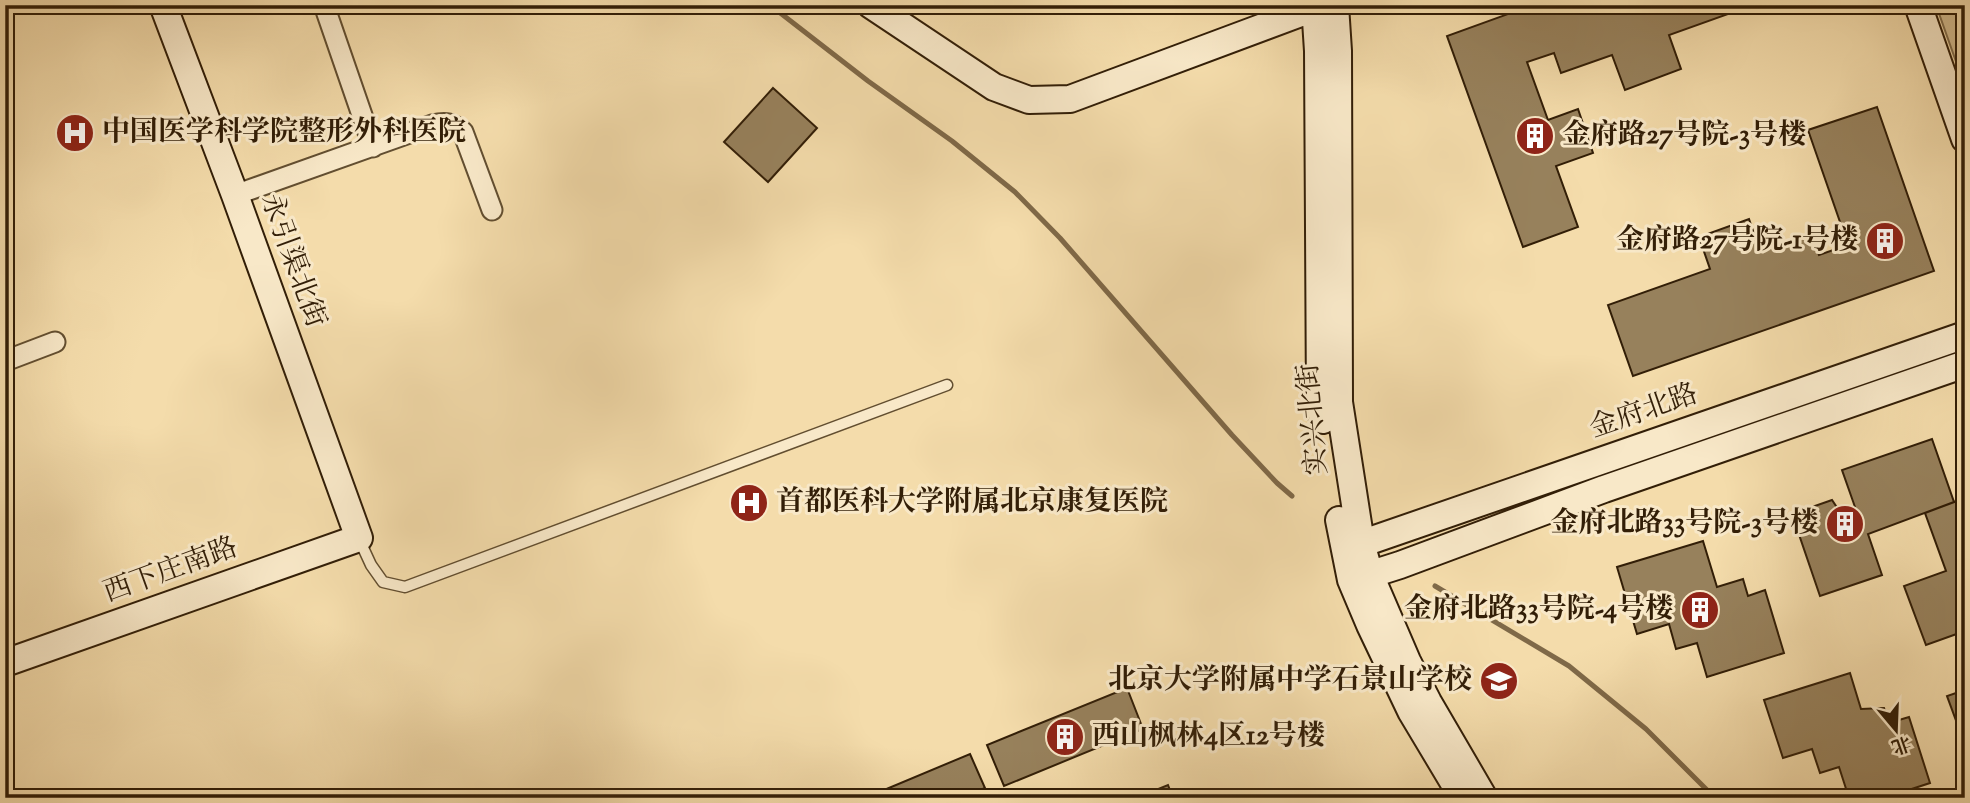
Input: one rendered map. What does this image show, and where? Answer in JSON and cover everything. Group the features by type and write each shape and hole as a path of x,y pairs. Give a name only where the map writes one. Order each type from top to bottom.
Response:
{"main road":[{"name":"永引渠北街","path":"163,5 359,538"},
{"path":"871,5 995,87 1029,100 1070,99 1322,6"},
{"path":"1918,5 1965,139"},
{"name":"实兴北街","path":"1322,6 1339,77 1339,402 1352,546 1400,690 1463,798"},
{"name":"金府北路","path":"1352,546 1965,335"},
{"path":"1361,578 1604,489 1965,364"},
{"name":"西下庄南路","path":"5,663 359,538"},
{"name":"实兴北街","path":"1361,578 1422,692 1484,798"}],"street":[{"path":"324,5 373,147"},
{"path":"235,195 446,122 463,132 492,210"},
{"path":"5,361 55,342"}],"lane":[{"path":"359,538 370,565 383,582 405,587 947,385"}],"shaded area":[{"path":"1936,5 1965,5 1965,87"}],"building":[{"name":"金府路27号院-3号楼","path":"1533,5 1728,5 1731,13 1669,35 1681,69 1625,90 1612,55 1561,73 1554,53 1527,62 1548,120 1578,109 1593,153 1556,166 1578,227 1523,247 1447,36"},
{"path":"773,88 817,128 768,182 724,142"},
{"name":"金府路27号院-1号楼","path":"1877,107 1934,271 1633,376 1608,305 1710,269 1699,237 1749,219 1760,251 1811,233 1819,255 1848,245 1808,130"},
{"name":"金府北路33号院-3号楼","path":"1932,439 1954,502 1868,534 1882,575 1820,596 1792,514 1832,500 1840,512 1855,507 1842,470"},
{"path":"1965,498 1965,631 1926,645 1904,586 1946,571 1925,513"},
{"name":"金府北路33号院-4号楼","path":"1703,541 1717,587 1743,579 1748,596 1765,590 1784,653 1707,677 1697,643 1676,649 1669,624 1637,634 1617,567"},
{"path":"1850,673 1861,709 1884,708 1889,723 1909,717 1930,783 1884,798 1849,798 1839,767 1820,773 1812,749 1783,758 1764,700"},
{"name":"西山枫林4区12号楼","path":"1127,688 1143,729 1004,786 987,745"},
{"path":"1965,690 1965,745 1947,696"},
{"path":"970,754 985,788 962,798 865,798"},
{"path":"1168,785 1173,798 1136,798"}],"waterway":[{"path":"770,5 868,81 952,141 1015,192 1060,238 1232,435 1292,496"},
{"path":"1435,586 1569,666 1646,729 1715,798"}],"place":[{"name":"中国医学科学院整形外科医院","path":"75,133"},
{"name":"金府路27号院-3号楼","path":"1535,136"},
{"name":"金府路27号院-1号楼","path":"1885,241"},
{"name":"首都医科大学附属北京康复医院","path":"749,503"},
{"name":"金府北路33号院-3号楼","path":"1845,524"},
{"name":"金府北路33号院-4号楼","path":"1700,610"},
{"name":"北京大学附属中学石景山学校","path":"1499,681"},
{"name":"西山枫林4区12号楼","path":"1065,737"}]}
